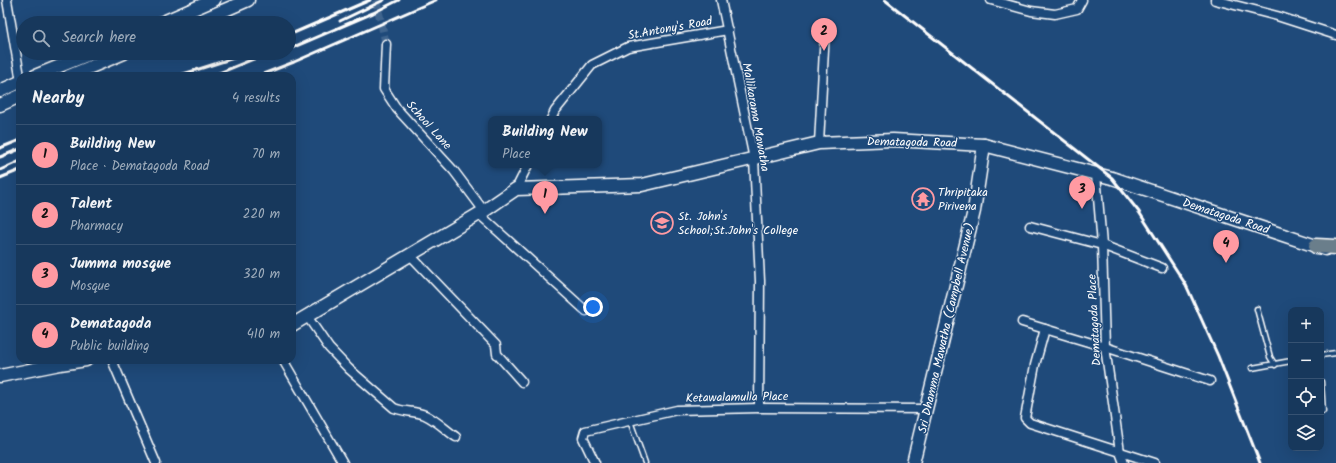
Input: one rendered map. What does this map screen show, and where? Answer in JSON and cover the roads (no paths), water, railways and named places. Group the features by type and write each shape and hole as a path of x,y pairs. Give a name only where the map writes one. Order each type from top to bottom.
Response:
{"highway":[{"path":"1316,246 1336,247"}],"main road":[{"path":"177,16 214,0"},
{"path":"206,16 226,4 248,0"},
{"path":"45,72 75,60"},
{"path":"79,72 107,60"},
{"path":"0,91 16,84"},
{"path":"0,105 16,98"},
{"name":"Dematagoda Road","path":"516,189 642,185 819,143 893,140 984,145 1112,178 1336,252"},
{"name":"Sri Dhamma Mawatha (Campbell Avenue)","path":"913,463 974,211 984,145"},
{"path":"296,323 482,213 516,189"},
{"path":"0,376 60,364"}],"street":[{"path":"7,0 4,11 16,60"},
{"name":"Mallikarama Mawatha","path":"721,0 754,159 760,281 759,408"},
{"path":"991,0 1031,12 1054,14 1077,9 1082,0"},
{"path":"1215,0 1277,16 1336,34"},
{"name":"St.Antony's Road","path":"552,116 592,65 628,47 728,30"},
{"path":"819,143 825,31"},
{"name":"School Lane","path":"386,44 384,89 397,108 454,171 482,213 586,311"},
{"path":"16,60 19,72"},
{"path":"516,189 526,168"},
{"name":"Dematagoda Place","path":"1096,174 1102,246 1105,347 1120,452 1124,463"},
{"path":"1030,226 1102,246 1162,268"},
{"path":"410,256 496,345 497,354 522,382"},
{"path":"307,316 329,348 344,364 394,408 426,416 456,437"},
{"path":"1022,322 1210,380"},
{"path":"1045,329 1035,365 1025,418 1030,423 1155,463"},
{"path":"114,364 156,463"},
{"path":"285,364 342,463"},
{"name":"Ketawalamulla Place","path":"595,463 583,438 585,431 677,410 759,408 927,409"}],"lane":[{"path":"1257,308 1270,357 1275,365"},
{"path":"1324,355 1336,353"},
{"path":"1252,368 1288,362"},
{"path":"630,420 645,463"}],"tunnel":[{"path":"376,0 386,44"}],"railway":[{"path":"296,32 370,0"},
{"path":"340,21 384,0"},
{"path":"296,46 373,13 399,0"},
{"path":"268,72 436,0"},
{"path":"885,0 1112,178 1139,212 1186,285 1218,356 1260,463"},
{"path":"190,72 227,60"},
{"path":"222,72 251,60"},
{"path":"0,148 16,142"},
{"path":"0,157 16,151"},
{"path":"0,170 16,163"},
{"path":"0,178 16,172"}],"place":[{"name":"Talent","path":"824,51"},
{"name":"Thripitaka Pirivena","path":"923,199"},
{"name":"Jumma mosque","path":"1082,209"},
{"name":"Building New","path":"545,214"},
{"name":"St. John's School;St.John's College","path":"662,223"},
{"name":"Dematagoda","path":"1226,263"}]}
